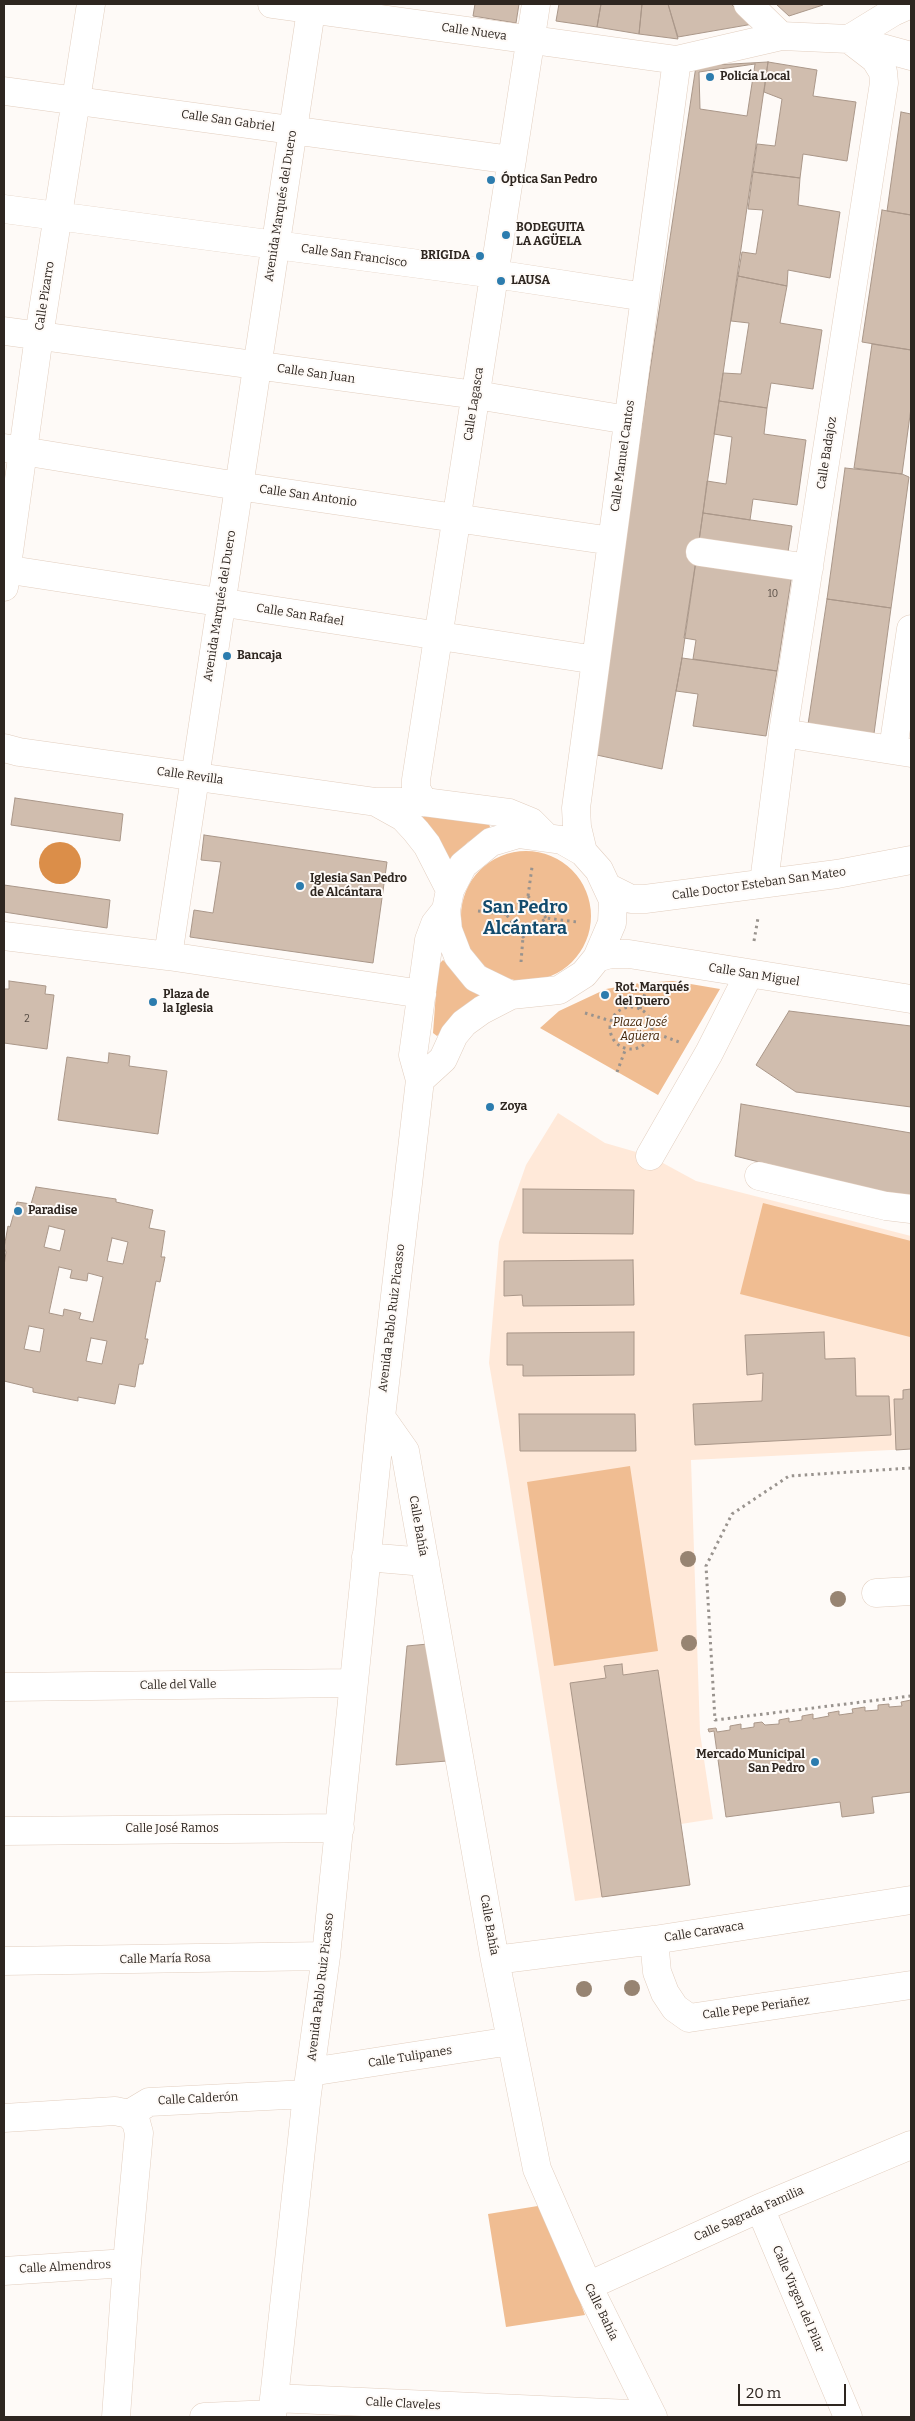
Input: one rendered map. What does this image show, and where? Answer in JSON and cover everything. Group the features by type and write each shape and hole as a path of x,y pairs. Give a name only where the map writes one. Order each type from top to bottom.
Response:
{"street":[{"name":"Calle Pizarro","path":"5,576 13,449 39,336 91,4"},
{"name":"Calle Nueva","path":"272,4 312,7 677,60"},
{"name":"Calle Lagasca","path":"424,802 416,789 416,780 536,4"},
{"path":"748,4 781,36"},
{"path":"849,39 893,12 911,4"},
{"name":"Avenida Marqués del Duero","path":"168,956 274,245 312,7"},
{"path":"677,60 781,36 849,39 911,56"},
{"name":"Calle Badajoz","path":"764,882 783,733 884,83 883,72 875,59 849,39"},
{"name":"Calle Manuel Cantos","path":"583,852 576,827 576,808 677,60"},
{"name":"Calle San Gabriel","path":"4,90 512,160"},
{"name":"Calle San Francisco","path":"4,209 495,274 645,297"},
{"name":"Calle San Juan","path":"4,331 476,395 628,420"},
{"name":"Calle San Antonio","path":"13,449 238,486 612,541"},
{"path":"700,552 809,568"},
{"name":"Calle San Rafael","path":"5,576 221,603 596,660"},
{"path":"783,733 902,751 911,629"},
{"name":"Calle Revilla","path":"4,748 19,752 376,802 424,802 509,813 531,822 545,836"},
{"name":"Calle Revilla","path":"376,802 403,818 427,845 456,903 448,930 458,956 476,978 511,995"},
{"name":"Avenida Pablo Ruiz Picasso","path":"272,2410 308,2083 326,1956 340,1828 366,1557 420,1080 413,1055 430,940 434,924 456,903 463,865 492,842 518,834 545,836"},
{"path":"420,1080 443,1059 454,1035 464,1024 482,1010 511,995 560,990 584,974 597,958 612,923 613,900 609,888 599,870 583,852 562,840 545,836"},
{"name":"Calle Doctor Esteban San Mateo","path":"609,888 630,898 645,899 837,874 911,860"},
{"path":"4,936 168,956 422,994"},
{"name":"Calle San Miguel","path":"597,958 610,954 629,954 911,999"},
{"path":"650,1156 709,1053 749,974"},
{"path":"759,1176 886,1206 911,1209"},
{"name":"Calle Bahía","path":"381,1417 405,1451 495,1960 538,2168 588,2286 653,2416"},
{"path":"366,1557 425,1562"},
{"path":"876,1593 911,1591"},
{"name":"Calle del Valle","path":"4,1688 353,1683"},
{"name":"Calle José Ramos","path":"4,1830 340,1828"},
{"name":"Calle Caravaca","path":"495,1960 654,1940 911,1900"},
{"name":"Calle Pepe Periañez","path":"654,1940 657,1972 665,1993 675,2008 689,2018 911,1985"},
{"name":"Calle María Rosa","path":"4,1961 326,1956"},
{"name":"Calle Tulipanes","path":"308,2083 511,2041"},
{"name":"Calle Calderón","path":"130,2114 149,2102 308,2083"},
{"path":"4,2118 115,2111 130,2114 136,2122 139,2133 116,2417"},
{"name":"Calle Sagrada Familia","path":"588,2286 760,2208 909,2153"},
{"name":"Calle Virgen del Pilar","path":"760,2208 848,2417"},
{"name":"Calle Almendros","path":"4,2271 127,2263"},
{"name":"Calle Claveles","path":"204,2417 272,2410 653,2416"}],"path":[{"path":"506,914 528,896 532,863"},
{"path":"749,974 764,882"},
{"path":"528,896 546,918 579,922"},
{"path":"456,903 506,914 523,936 520,969"},
{"path":"523,936 546,918"},
{"path":"638,1008 650,1018 652,1032 647,1042 640,1047 626,1048 617,1044 612,1037 611,1021 622,1009 638,1008"},
{"path":"618,1072 626,1048"},
{"path":"911,1468 789,1476 732,1514 706,1566 716,1720 911,1696"}],"shaded area":[{"path":"60,842 75,848 81,863 75,878 60,884 45,878 39,863 45,848"},
{"path":"558,1113 605,1143 650,1156 696,1181 911,1236 911,1449 691,1460 700,1733 713,1819 681,1824 690,1885 575,1901 489,1363 499,1242 526,1165"}],"green space":[{"path":"427,815 489,824 490,827 489,831 468,842 451,862 422,821 423,817"},
{"path":"526,851 539,852 551,856 572,870 586,891 590,903 590,929 586,941 572,962 551,976 539,980 526,981 513,980 501,976 480,962 466,941 462,929 461,916 462,903 466,891 480,870 501,856 513,852"},
{"path":"443,960 481,994 481,998 437,1036 433,1033 438,965"},
{"name":"Plaza José Agüera","path":"673,981 720,989 658,1095 540,1028 559,1011 606,989 640,983"},
{"path":"763,1203 911,1241 910,1337 740,1294"},
{"path":"630,1466 658,1651 554,1666 527,1482"},
{"path":"544,2205 585,2315 506,2327 488,2214"}],"building":[{"path":"475,4 519,4 516,23 473,16"},
{"path":"559,4 601,4 597,27 556,21"},
{"path":"601,4 642,4 639,34 597,27"},
{"path":"642,4 668,4 678,39 639,34"},
{"path":"668,4 731,4 753,24 678,37"},
{"path":"776,4 823,4 823,5 789,16"},
{"path":"768,62 817,70 813,96 856,102 847,161 803,154 800,178 753,172 757,144 775,146 782,99 764,92"},
{"path":"768,62 682,658 662,769 592,754 696,66"},
{"path":"755,64 747,116 700,109 699,72"},
{"path":"901,112 911,114 911,215 887,211"},
{"path":"753,172 800,178 798,205 840,212 830,278 788,270 787,286 738,276 742,252 756,254 763,210 748,209"},
{"path":"882,210 911,215 911,350 862,342"},
{"path":"738,276 787,286 780,323 822,330 813,389 771,383 767,408 719,401 723,373 741,374 749,323 731,321"},
{"path":"872,344 911,350 911,408 902,474 854,468"},
{"path":"719,401 767,408 764,434 806,440 797,505 753,499 750,520 703,513 707,481 726,484 732,437 714,434"},
{"path":"845,468 902,474 909,477 891,608 827,599"},
{"path":"703,513 792,526 788,552 699,541"},
{"path":"696,560 792,574 777,671 693,659 696,640 684,638"},
{"path":"827,599 891,608 873,741 807,731"},
{"path":"682,658 777,671 766,736 693,726 698,694 676,691"},
{"path":"15,798 123,814 120,841 11,825"},
{"name":"Iglesia San Pedro de Alcántara","path":"204,835 387,862 373,963 190,937 194,910 213,913 221,862 201,860"},
{"path":"4,885 110,900 107,928 4,912"},
{"path":"9,981 46,986 45,994 54,995 47,1049 4,1043 4,989 9,989"},
{"path":"789,1011 911,1026 911,1107 796,1092 756,1065"},
{"path":"109,1053 130,1056 129,1066 167,1071 158,1134 58,1120 67,1057 108,1063"},
{"path":"741,1104 911,1133 911,1197 891,1195 735,1156"},
{"path":"36,1187 116,1199 116,1202 153,1210 149,1228 165,1231 161,1257 165,1257 160,1282 156,1281 145,1339 148,1339 143,1364 139,1364 135,1387 119,1384 115,1404 78,1397 78,1401 33,1392 33,1388 4,1381 4,1266 6,1252 4,1248 8,1226 10,1227 17,1202 31,1204","holes":["49,1226 65,1230 60,1251 44,1247","112,1238 128,1242 123,1264 107,1261","59,1267 72,1270 70,1278 87,1281 88,1273 103,1277 93,1322 79,1319 81,1313 64,1309 63,1316 49,1313","29,1326 44,1329 40,1352 24,1349","91,1338 107,1341 102,1364 86,1361"]},
{"path":"523,1189 634,1190 633,1234 523,1233"},
{"path":"633,1260 634,1305 523,1306 522,1295 504,1296 504,1261"},
{"path":"634,1332 634,1375 523,1376 523,1365 507,1365 507,1333"},
{"path":"824,1332 825,1359 855,1358 856,1396 889,1396 891,1435 695,1445 693,1404 762,1401 763,1373 747,1375 745,1335"},
{"path":"911,1389 911,1449 896,1450 894,1399 903,1399 903,1390"},
{"path":"519,1414 635,1414 636,1451 520,1451"},
{"path":"428,1644 447,1761 396,1765 407,1646"},
{"path":"622,1664 623,1675 658,1670 690,1885 602,1897 570,1683 606,1678 604,1666"},
{"name":"Mercado Municipal San Pedro","path":"911,1700 911,1792 872,1797 874,1813 842,1817 840,1802 726,1817 714,1731 709,1732 708,1729 716,1728 717,1732 730,1730 730,1726 741,1724 741,1729 754,1727 754,1723 762,1722 765,1725 779,1724 779,1720 789,1718 789,1722 802,1720 802,1716 813,1714 813,1719 829,1716 828,1713 839,1711 839,1715 853,1713 852,1709 865,1707 865,1711 878,1710 878,1705 889,1704 889,1707 902,1706 901,1702"}],"place":[{"name":"Policía Local","path":"710,77"},
{"name":"Óptica San Pedro","path":"491,180"},
{"name":"BODEGUITA LA AGÜELA","path":"506,235"},
{"name":"BRIGIDA","path":"480,256"},
{"name":"LAUSA","path":"501,281"},
{"name":"Bancaja","path":"227,656"},
{"name":"Iglesia San Pedro de Alcántara","path":"300,886"},
{"name":"Rot. Marqués del Duero","path":"605,995"},
{"name":"Plaza de la Iglesia","path":"153,1002"},
{"name":"Zoya","path":"490,1107"},
{"name":"Paradise","path":"18,1211"},
{"name":"Mercado Municipal San Pedro","path":"815,1762"}],"district":[{"name":"San Pedro Alcántara","path":"525,918"}]}
